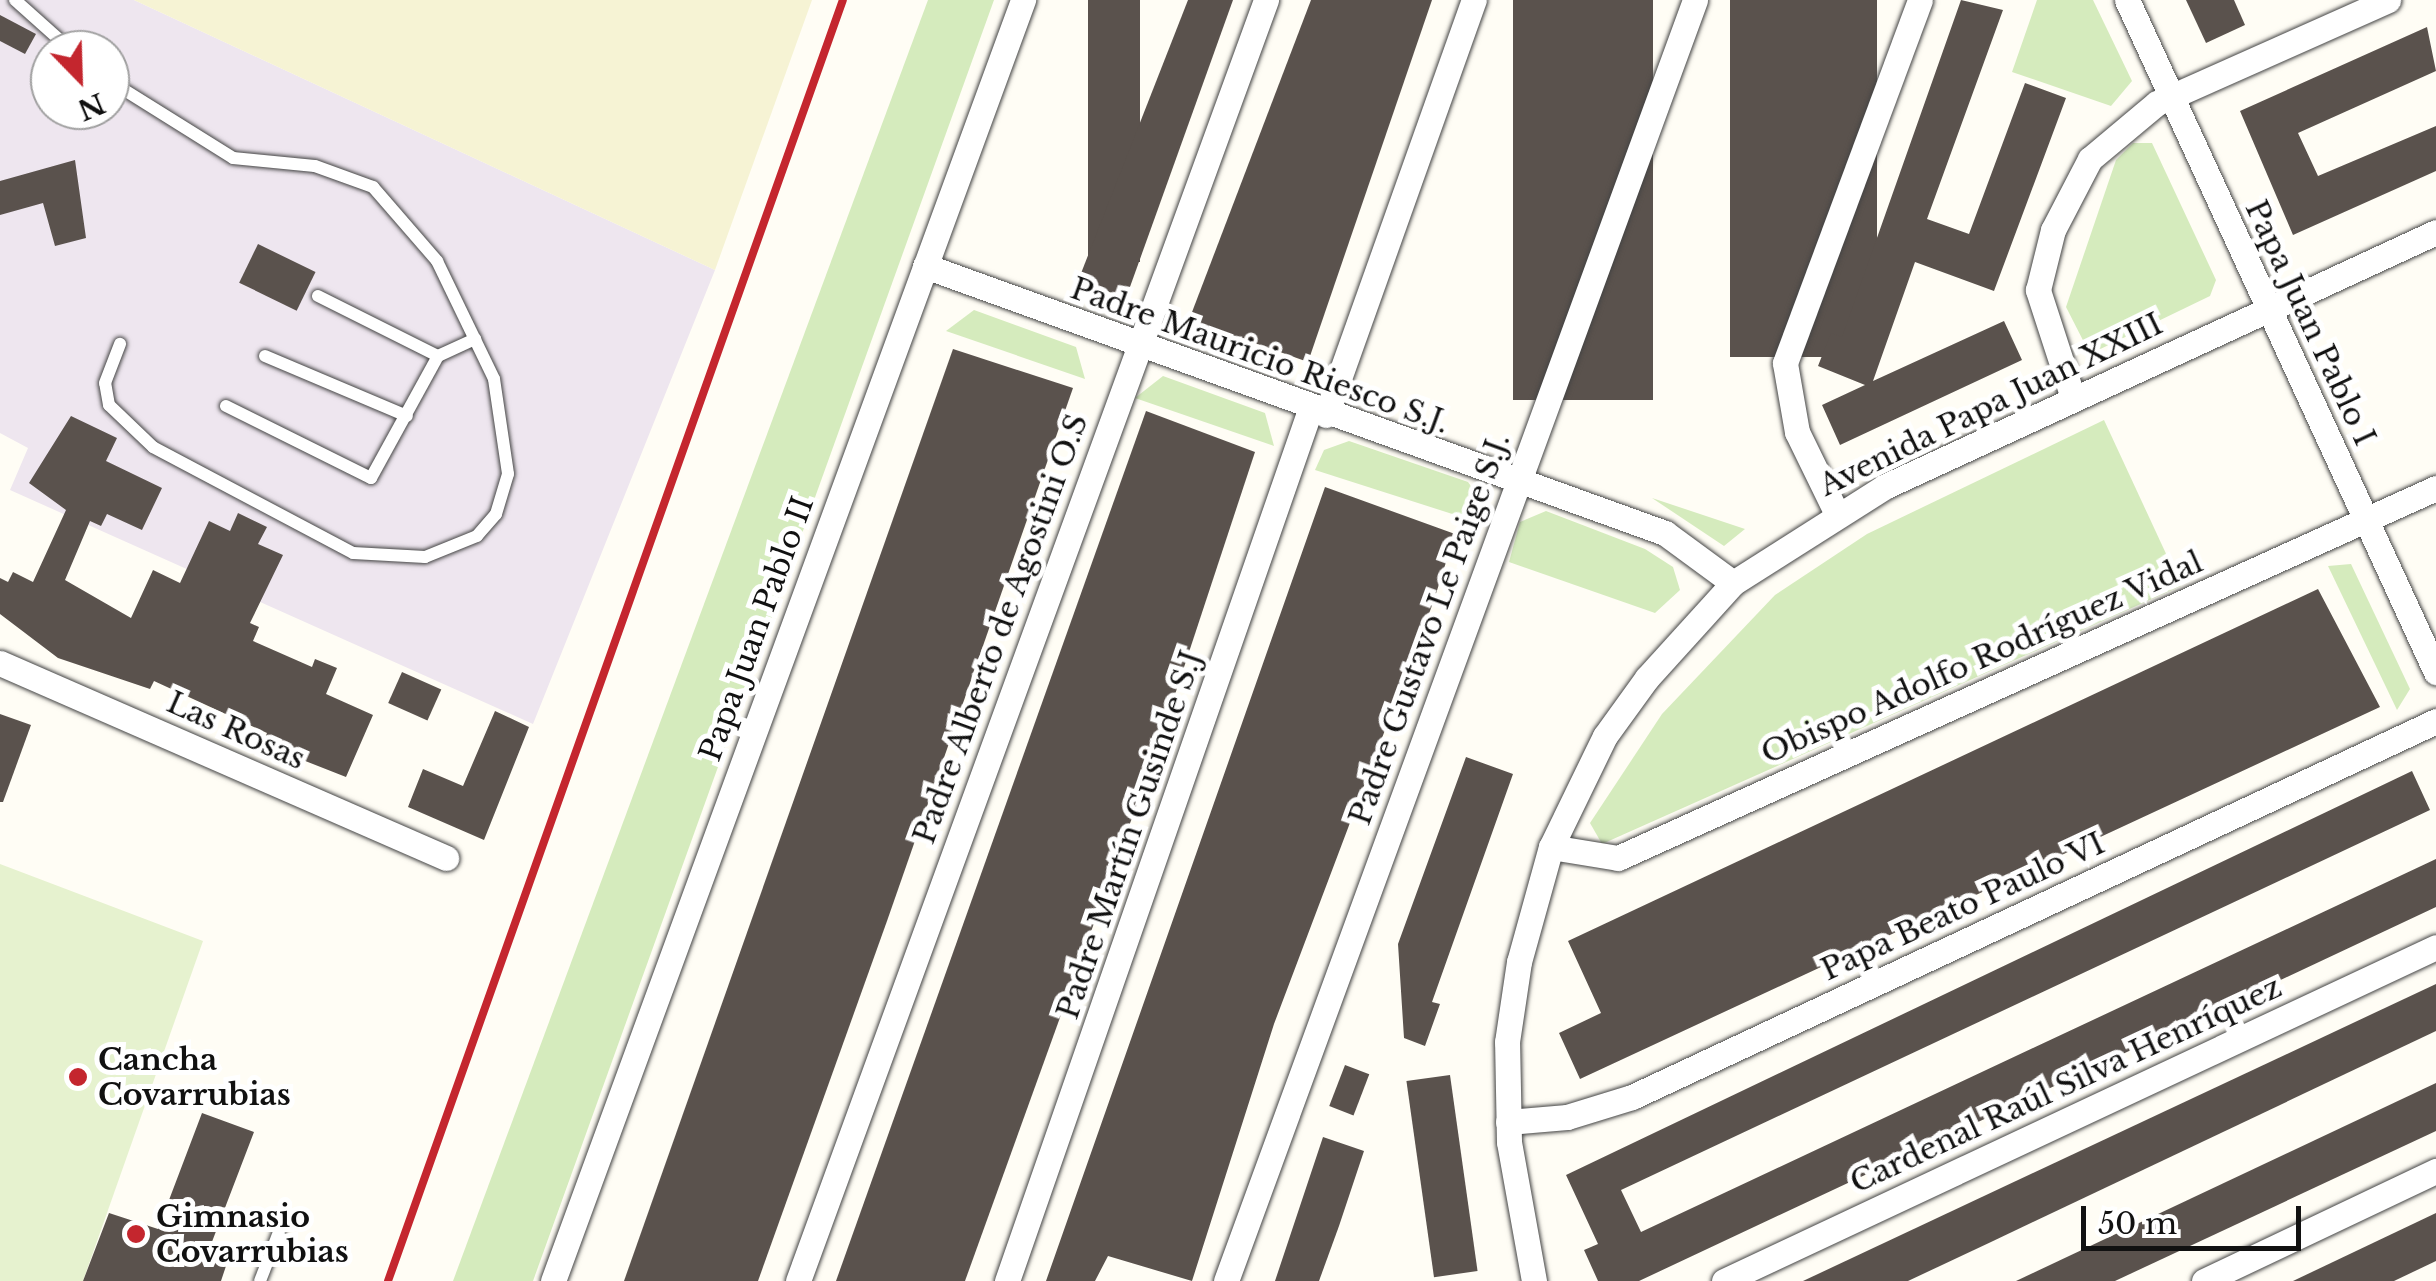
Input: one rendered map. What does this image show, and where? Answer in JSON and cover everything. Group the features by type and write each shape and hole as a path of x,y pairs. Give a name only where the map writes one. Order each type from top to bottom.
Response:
{"street":[{"name":"Papa Juan Pablo II","path":"553,1281 1024,0"},
{"name":"Padre Alberto de Agostini O.S","path":"798,1281 1266,0"},
{"name":"Padre Martín Gusinde S.J","path":"1007,1281 1318,412 1474,0"},
{"name":"Padre Gustavo Le Paige S.J.","path":"1226,1281 1695,0"},
{"path":"1837,514 1797,432 1785,362 1920,0"},
{"name":"Papa Juan Pablo I","path":"2126,0 2436,672"},
{"path":"2073,398 2038,290 2054,230 2105,140 2172,98 2388,0"},
{"name":"Avenida Papa Juan XXIII","path":"1534,1281 1508,1122 1516,978 1550,846 1605,736 1733,584 1837,514 2073,398 2436,232"},
{"name":"Padre Mauricio Riesco S.J.","path":"925,266 1139,348 1665,534 1733,584"},
{"name":"Obispo Adolfo Rodríguez Vidal","path":"1550,846 1618,858 2436,488"},
{"name":"Las Rosas","path":"0,663 446,858"},
{"name":"Papa Beato Paulo VI","path":"1508,1122 1568,1117 1632,1097 2436,721"},
{"name":"Cardenal Raúl Silva Henríquez","path":"1724,1281 2436,947"},
{"path":"2204,1281 2436,1172"}],"lane":[{"path":"15,0 49,30"},
{"path":"120,344 105,383 108,406 153,446 353,553 425,556 477,536 508,474 494,378 437,261 373,187 315,166 233,158 130,94"},
{"path":"318,296 438,356"},
{"path":"226,406 372,478 438,356 475,339"},
{"path":"265,356 407,416"},
{"path":"260,1281 279,1232"}],"shaded area":[{"path":"0,0 134,0 715,270 533,724 10,490 28,448 0,433"},
{"path":"134,0 812,0 715,270"}],"green space":[{"path":"928,0 994,0 533,1281 453,1281"},
{"path":"2037,0 2093,0 2132,81 2111,106 2012,72"},
{"path":"2133,143 2152,143 2216,280 2210,296 2090,354 2066,307 2116,160"},
{"path":"974,310 1076,347 1085,379 946,331"},
{"path":"1163,376 1265,413 1274,446 1135,398"},
{"path":"2104,420 2181,586 1602,844 1590,823 1662,714 1775,595 1867,534"},
{"path":"1349,441 1468,482 1480,499 1471,520 1315,470 1324,450"},
{"path":"1652,498 1745,529 1724,546"},
{"path":"1546,511 1645,549 1673,567 1680,590 1655,613 1509,562 1520,522"},
{"path":"2351,564 2410,689 2397,710 2328,566"},
{"name":"Cancha Covarrubias","path":"0,864 203,941 83,1281 0,1281"}],"building":[{"path":"1088,0 1140,0 1140,262 1088,262"},
{"path":"1188,0 1233,0 1126,298 1078,281"},
{"path":"1311,0 1432,0 1308,362 1189,320"},
{"path":"1513,0 1653,0 1653,400 1513,400"},
{"path":"1730,0 1877,0 1877,357 1730,357"},
{"path":"1961,0 2003,10 1927,219 1969,234 2025,83 2066,98 1994,291 1915,262 1873,381 2004,321 2022,360 1840,445 1822,405 1865,385 1818,366 1831,333 1842,337"},
{"path":"2186,0 2234,0 2245,25 2206,43"},
{"path":"0,15 30,31 25,54 0,41"},
{"path":"2427,27 2436,71 2298,133 2318,176 2436,126 2436,171 2293,235 2240,111"},
{"path":"75,160 86,238 55,246 43,203 0,215 0,181"},
{"path":"258,244 316,272 297,311 239,283"},
{"path":"953,349 1073,388 887,921 758,1281 624,1281"},
{"path":"1146,411 1255,452 1159,743 965,1281 836,1281"},
{"path":"71,416 117,438 106,461 162,488 142,530 107,514 101,526 90,521 65,580 131,618 153,570 180,583 209,521 230,531 238,513 267,527 258,544 283,555 250,623 259,627 253,641 312,667 315,659 337,668 326,694 373,715 346,777 262,744 267,733 154,681 150,689 58,658 0,614 0,578 8,582 13,572 33,582 66,510 29,483"},
{"path":"1325,487 1455,534 1433,603 1274,1024 1192,1281 1108,1256 1095,1281 1046,1281"},
{"path":"2318,589 2380,707 1580,1079 1559,1033 1601,1013 1568,941"},
{"path":"402,672 441,689 427,721 388,703"},
{"path":"495,711 529,727 484,840 408,807 423,769 463,786"},
{"path":"0,714 31,725 3,802 0,802"},
{"path":"1466,757 1513,774 1432,1002 1440,1004 1425,1046 1404,1038 1398,944"},
{"path":"2412,771 2430,810 1621,1190 1641,1232 2436,859 2436,907 1639,1281 1598,1281 1584,1250 1598,1244 1566,1175"},
{"path":"2436,984 2436,1031 1908,1281 1803,1281"},
{"path":"1345,1065 1369,1074 1354,1115 1329,1106"},
{"path":"1450,1075 1478,1271 1434,1277 1406,1081"},
{"path":"2436,1083 2436,1131 2115,1281 2016,1281"},
{"path":"202,1113 254,1132 210,1247 230,1254 221,1281 83,1281 109,1213 158,1229"},
{"path":"1323,1137 1364,1151 1339,1226 1319,1281 1275,1281"},
{"path":"2436,1213 2436,1261 2394,1281 2293,1281"}],"railway":[{"path":"388,1281 843,0"}],"place":[{"name":"Cancha Covarrubias","path":"78,1077"},
{"name":"Gimnasio Covarrubias","path":"136,1234"}]}
